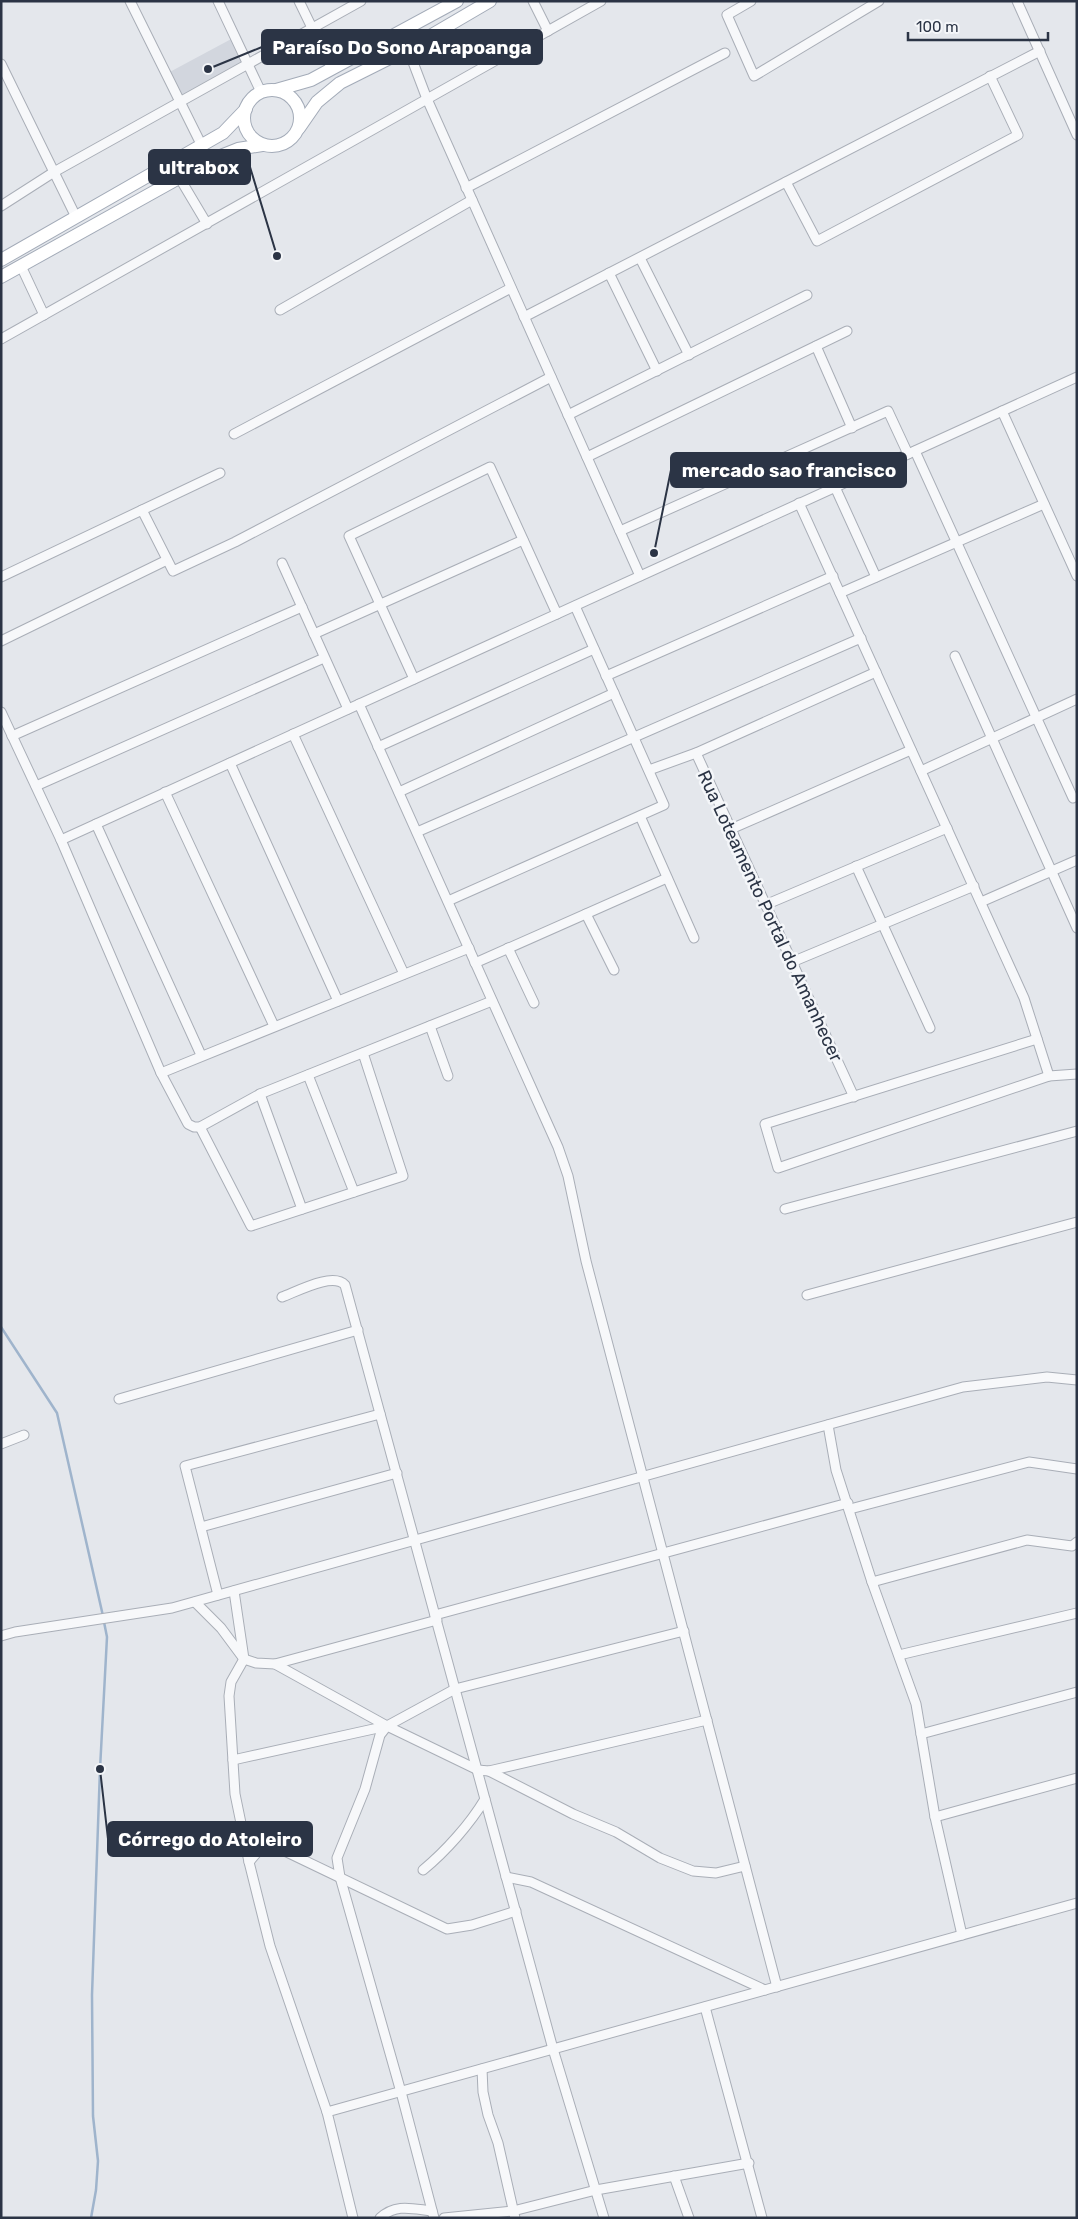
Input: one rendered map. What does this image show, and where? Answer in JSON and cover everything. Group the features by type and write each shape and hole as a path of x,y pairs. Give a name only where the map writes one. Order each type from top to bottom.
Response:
{"main road":[{"path":"1,277 213,159 238,149 284,144 295,135 317,102 340,84 408,49 490,1"},
{"path":"262,145 253,139 247,130 244,120 249,102 261,92 276,90 311,80 451,3"},
{"path":"276,90 292,98 298,107 299,128"},
{"path":"1,260 202,146 223,133 246,109"}],"street":[{"path":"130,1 202,146"},
{"path":"218,1 261,92"},
{"path":"299,1 332,69"},
{"path":"1,206 54,172 361,1"},
{"path":"533,1 548,31"},
{"path":"1,339 601,1"},
{"path":"751,1 728,15 754,76 880,1"},
{"path":"1017,1 1077,135"},
{"path":"408,49 427,99 466,188 640,576"},
{"path":"524,317 1040,51"},
{"path":"466,188 725,53"},
{"path":"1,64 76,217"},
{"path":"786,182 817,240 1018,136 990,76"},
{"path":"180,177 207,224"},
{"path":"280,310 472,200"},
{"path":"640,258 689,355"},
{"path":"21,266 44,315"},
{"path":"609,273 657,371"},
{"path":"234,434 511,288"},
{"path":"568,415 806,295"},
{"path":"587,457 847,331"},
{"path":"816,346 852,428"},
{"path":"142,510 173,571 265,527 551,377"},
{"path":"61,840 1077,377"},
{"path":"620,531 888,411 912,452 957,542 1073,798"},
{"path":"1002,411 1077,576"},
{"path":"414,678 349,536 490,467 557,614"},
{"path":"1,577 220,473"},
{"path":"835,487 876,577"},
{"path":"800,503 1024,998 1049,1076"},
{"path":"840,593 1044,504"},
{"path":"314,634 523,540"},
{"path":"1,641 167,560"},
{"path":"282,563 348,709"},
{"path":"606,676 833,576"},
{"path":"448,902 664,805 575,606"},
{"path":"12,736 302,607"},
{"path":"417,832 861,638"},
{"path":"378,747 594,649"},
{"path":"954,656 1077,928"},
{"path":"36,786 324,658"},
{"path":"696,753 876,672"},
{"path":"398,792 614,693"},
{"path":"921,771 1077,699"},
{"path":"359,704 558,1147 568,1176 586,1261 644,1476 776,1987"},
{"path":"1,712 61,840 162,1073 183,1118 188,1124 194,1127 200,1126 260,1094 492,1001"},
{"path":"293,734 404,974"},
{"path":"731,829 912,750"},
{"name":"Rua Loteamento Portal do Amanhecer","path":"649,770 696,753 854,1097"},
{"path":"230,763 338,1001"},
{"path":"165,792 274,1026"},
{"path":"640,816 694,938"},
{"path":"96,824 202,1056"},
{"path":"765,905 947,828"},
{"path":"981,902 1077,860"},
{"path":"856,866 930,1028"},
{"path":"475,963 668,878"},
{"path":"792,962 974,886"},
{"path":"586,914 614,970"},
{"path":"162,1073 469,948"},
{"path":"508,948 534,1004"},
{"path":"430,1026 448,1076"},
{"path":"1038,1039 765,1124 778,1168 1049,1076 1077,1074"},
{"path":"200,1126 250,1226 403,1176 363,1053"},
{"path":"308,1075 354,1192"},
{"path":"260,1094 302,1209"},
{"path":"786,1209 1077,1132"},
{"path":"807,1295 1077,1222"},
{"path":"282,1297 335,1279 342,1281 345,1285 553,2049 604,2218"},
{"path":"119,1399 358,1330"},
{"path":"1,1636 15,1632 172,1608 963,1386 1047,1377 1077,1380"},
{"path":"218,1595 185,1466 380,1414"},
{"path":"828,1424 836,1470 872,1582 914,1694 935,1818 962,1935"},
{"path":"1,1444 24,1435"},
{"path":"195,1602 221,1628 244,1659 256,1664 275,1664 664,1553 1029,1462 1077,1469"},
{"path":"201,1527 397,1473"},
{"path":"872,1582 1027,1540 1072,1546 1077,1542"},
{"path":"234,1591 244,1659 231,1682 229,1696 235,1794 249,1862 270,1946 327,2112 353,2218"},
{"path":"900,1655 1077,1613"},
{"path":"233,1760 387,1726 455,1689 684,1631"},
{"path":"275,1664 387,1726 478,1770 489,1771 707,1720"},
{"path":"921,1734 1077,1692"},
{"path":"380,2218 386,2212 399,2207 433,2214 340,1878 337,1858 365,1789 380,1735 387,1726"},
{"path":"489,1771 573,1814 616,1832 660,1858 693,1871 716,1873 745,1866"},
{"path":"935,1818 1077,1778"},
{"path":"423,1870 436,1859 475,1816 486,1799"},
{"path":"243,1832 447,1929 472,1925 516,1911"},
{"path":"249,1862 265,1843"},
{"path":"506,1877 531,1882 765,1990"},
{"path":"327,2112 1077,1903"},
{"path":"705,2007 749,2163 762,2218"},
{"path":"482,2069 484,2100 498,2143 514,2214"},
{"path":"444,2218 514,2214 596,2190 749,2163"},
{"path":"674,2176 689,2218"}],"shaded area":[{"path":"235,37 249,64 183,101 166,74"}],"waterway":[{"path":"1,1327 57,1413 103,1616"},
{"path":"91,2218 96,2190 98,2161 93,2116 92,1995 107,1637 104,1622"}],"place":[{"name":"Paraíso Do Sono Arapoanga","path":"208,69"},
{"name":"ultrabox","path":"277,256"},
{"name":"mercado sao francisco","path":"654,553"},
{"name":"Córrego do Atoleiro","path":"100,1769"}]}
